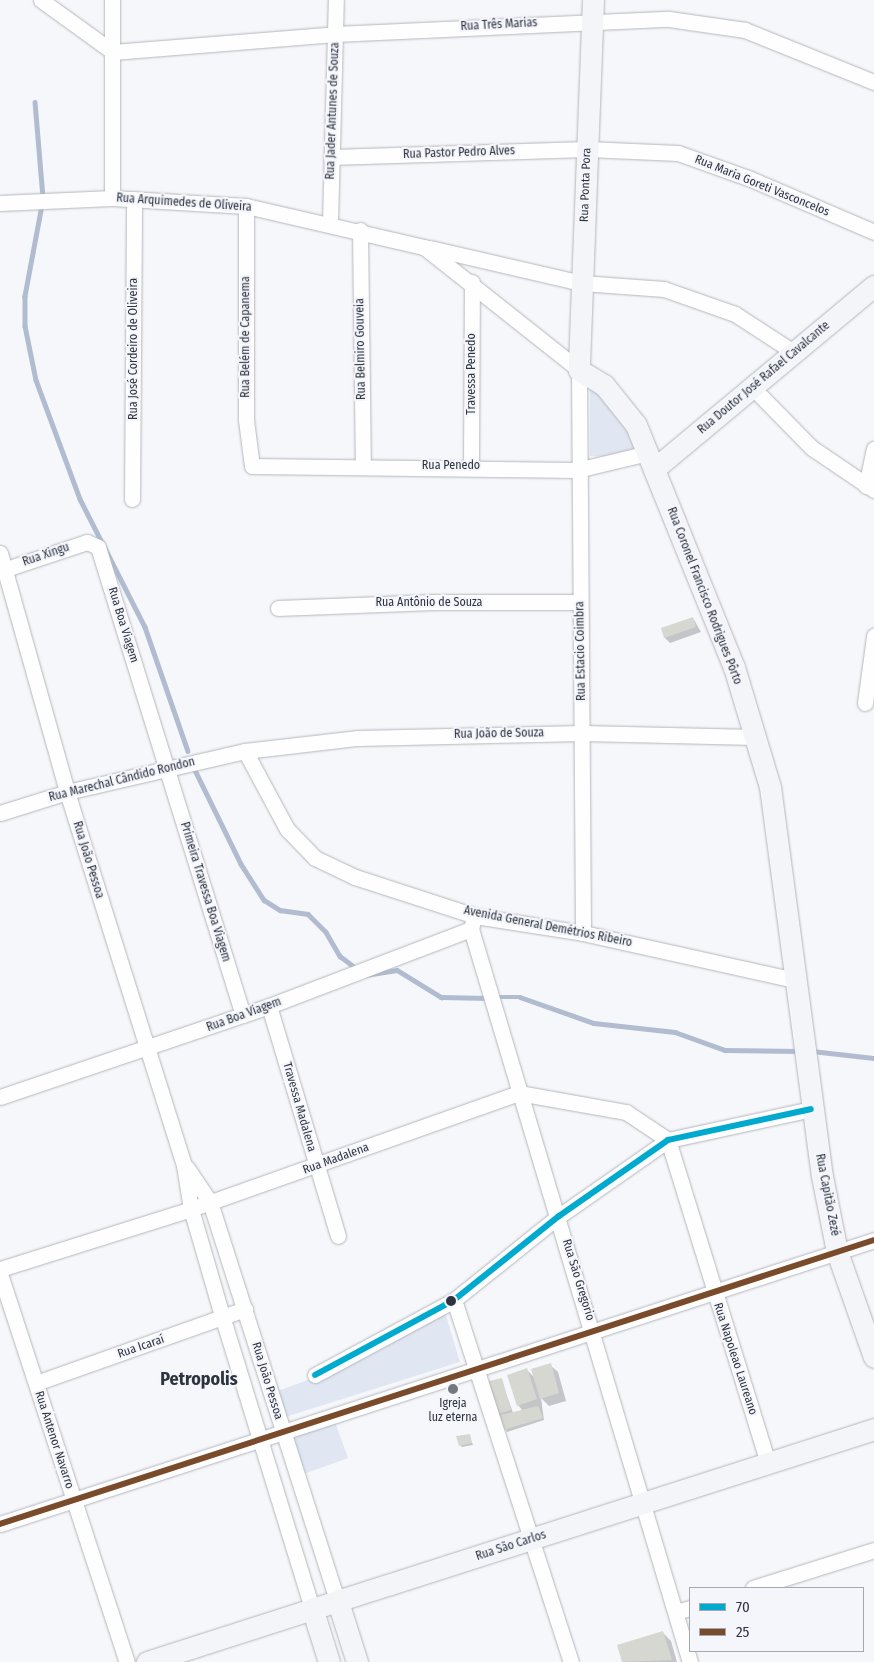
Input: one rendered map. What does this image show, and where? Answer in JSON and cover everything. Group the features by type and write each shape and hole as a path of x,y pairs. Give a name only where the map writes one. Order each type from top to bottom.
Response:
{"street":[{"path":"41,0 113,52"},
{"path":"112,0 112,198"},
{"name":"Rua Jader Antunes de Souza","path":"330,223 336,0"},
{"name":"Rua Três Marias","path":"113,52 592,10 744,30 874,82"},
{"name":"Rua Ponta Pora","path":"579,370 592,10"},
{"name":"Rua Pastor Pedro Alves","path":"331,157 588,149"},
{"name":"Rua Maria Goreti Vasconcelos","path":"588,149 678,153 751,179 874,232"},
{"name":"Rua Arquimedes de Oliveira","path":"0,203 112,198 246,206 330,223 424,247 582,283 621,282 702,301 735,314 795,353"},
{"name":"Rua José Cordeiro de Oliveira","path":"132,499 134,199"},
{"name":"Rua Belém de Capanema","path":"246,206 246,420 252,466"},
{"name":"Rua Belmiro Gouveia","path":"360,230 363,467"},
{"name":"Rua Arquimedes de Oliveira","path":"424,247 472,282 579,370"},
{"name":"Travessa Penedo","path":"471,466 472,282"},
{"name":"Rua Doutor José Rafael Cavalcante","path":"651,461 753,388 874,286"},
{"name":"Rua Coronel Francisco Rodrigues Pôrto","path":"579,370 620,402 651,461 734,667 770,787 802,1027"},
{"name":"Rua Estacio Coimbra","path":"579,370 577,470 582,733 583,933"},
{"path":"753,388 812,448 870,488 874,449"},
{"name":"Rua Penedo","path":"252,466 471,466 577,470 651,461"},
{"name":"Rua Xingu","path":"2,570 93,541"},
{"name":"Rua Boa Viagem","path":"93,541 102,556 166,768"},
{"name":"Rua João Pessoa","path":"0,552 2,570 67,792 184,1165 191,1209 313,1610"},
{"name":"Rua Antônio de Souza","path":"278,608 434,602 580,602"},
{"path":"865,703 874,636"},
{"name":"Rua João de Souza","path":"244,751 358,738 582,733 755,737"},
{"name":"Rua Marechal Cândido Rondon","path":"0,813 67,792 244,751"},
{"name":"Avenida General Demétrios Ribeiro","path":"244,751 287,830 315,858 355,877 473,922 583,933 795,980"},
{"name":"Primeira Travessa Boa Viagem","path":"166,768 243,1015"},
{"name":"Rua Boa Viagem","path":"0,1097 147,1050 269,1006 370,968 473,922"},
{"name":"Rua São Gregorio","path":"473,922 488,988 519,1093 559,1216 643,1504 683,1610 690,1662"},
{"name":"Travessa Madalena","path":"269,1006 338,1236"},
{"name":"Rua Capitão Zezé","path":"802,1027 811,1109 837,1252 874,1358"},
{"name":"Rua Madalena","path":"0,1269 191,1209 519,1093 626,1112 668,1140"},
{"path":"315,1376 454,1300 559,1216 668,1140 811,1109"},
{"name":"Rua Napoleao Laureano","path":"668,1140 713,1292 768,1463"},
{"name":"Rua João Pessoa","path":"184,1165 210,1202 338,1602"},
{"path":"0,1524 74,1502 475,1367 874,1240"},
{"name":"Rua Antenor Navarro","path":"0,1274 127,1662"},
{"path":"454,1300 571,1662"},
{"name":"Rua Icaraí","path":"36,1383 223,1319 245,1309"},
{"name":"Rua São Carlos","path":"147,1662 874,1429"},
{"path":"755,1587 874,1550"},
{"path":"338,1602 357,1662"},
{"path":"313,1610 329,1662"}],"shaded area":[{"path":"590,381 648,459 590,456"},
{"path":"444,1309 460,1362 282,1418 275,1392 316,1377"},
{"path":"335,1422 348,1458 301,1475 289,1438"}],"building":[{"path":"693,617 696,627 664,638 661,628"},
{"path":"551,1363 559,1393 540,1399 531,1369"},
{"path":"527,1368 537,1399 517,1406 507,1375"},
{"path":"502,1378 511,1410 494,1415 485,1382"},
{"path":"538,1406 543,1418 503,1430 497,1416"},
{"path":"470,1434 472,1443 459,1446 456,1436"},
{"path":"663,1631 672,1660 622,1662 617,1645"}],"waterway":[{"path":"35,102 43,197"},
{"path":"42,205 25,296 25,326 36,380 80,499 145,627 188,751"},
{"path":"194,768 241,864 264,900 280,910 308,914 326,932 340,956 357,969"},
{"path":"365,975 397,970 441,997 488,998"},
{"path":"495,997 520,997 594,1023 675,1032 725,1050 799,1051"},
{"path":"812,1051 874,1058"}],"transit line":[{"name":"70","path":"315,1375 454,1300 559,1216 668,1140 811,1109"},
{"name":"25","path":"0,1524 874,1240"}],"place":[{"name":"Igreja luz eterna","path":"453,1389"}],"district":[{"name":"Petropolis","path":"199,1379"}]}
